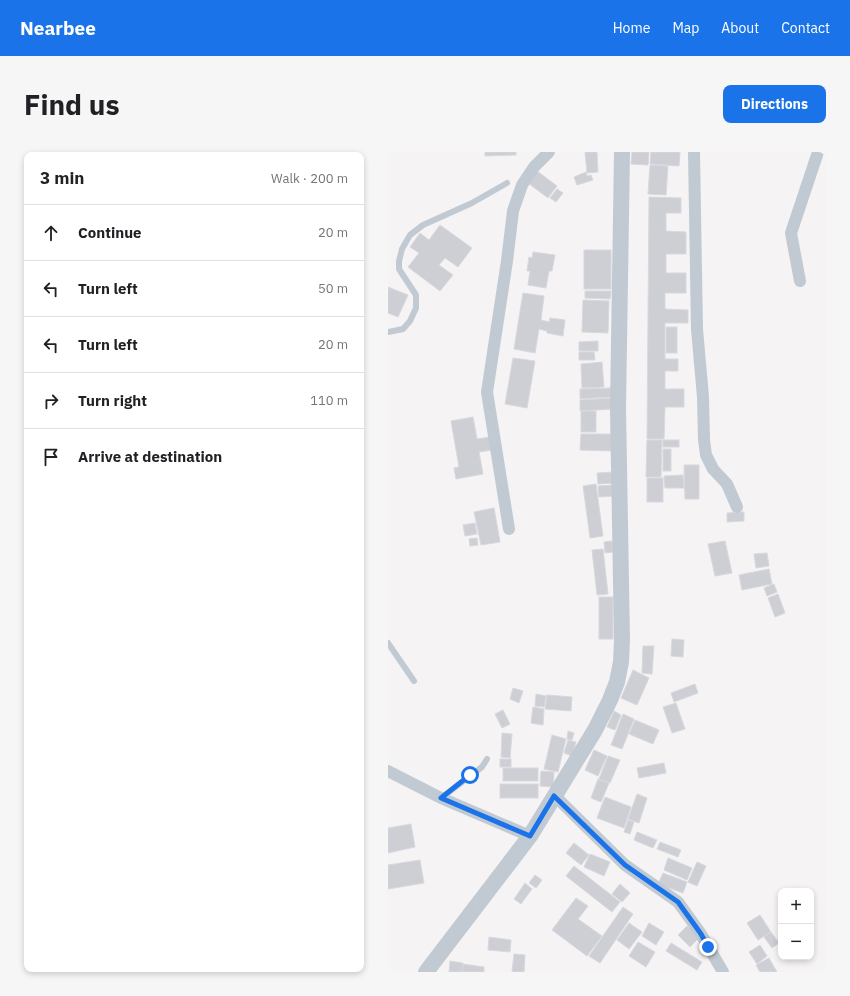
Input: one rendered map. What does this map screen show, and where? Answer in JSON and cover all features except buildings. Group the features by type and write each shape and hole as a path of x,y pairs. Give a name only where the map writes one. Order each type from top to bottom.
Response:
{"street":[{"path":"509,529 487,392 513,211 522,185 534,167 549,152"},
{"path":"426,972 530,836 595,730 617,682 621,662 622,640 618,408 622,152"},
{"path":"694,152 697,329 703,397 704,440 706,455 713,469 727,484 737,507"},
{"path":"800,281 791,232 818,152"},
{"path":"390,770 441,798 530,836"},
{"path":"554,796 625,865 678,902 701,934 723,972"}],"lane":[{"path":"388,332 402,329 410,322 416,308 416,295 399,269 399,260 402,249 410,235 423,225 472,203 507,183"},
{"path":"388,644 414,681"},
{"path":"441,798 482,767 488,759"}],"route":[{"path":"470,775 441,798 530,836 554,796 625,865 678,902 701,934 708,947"}]}
